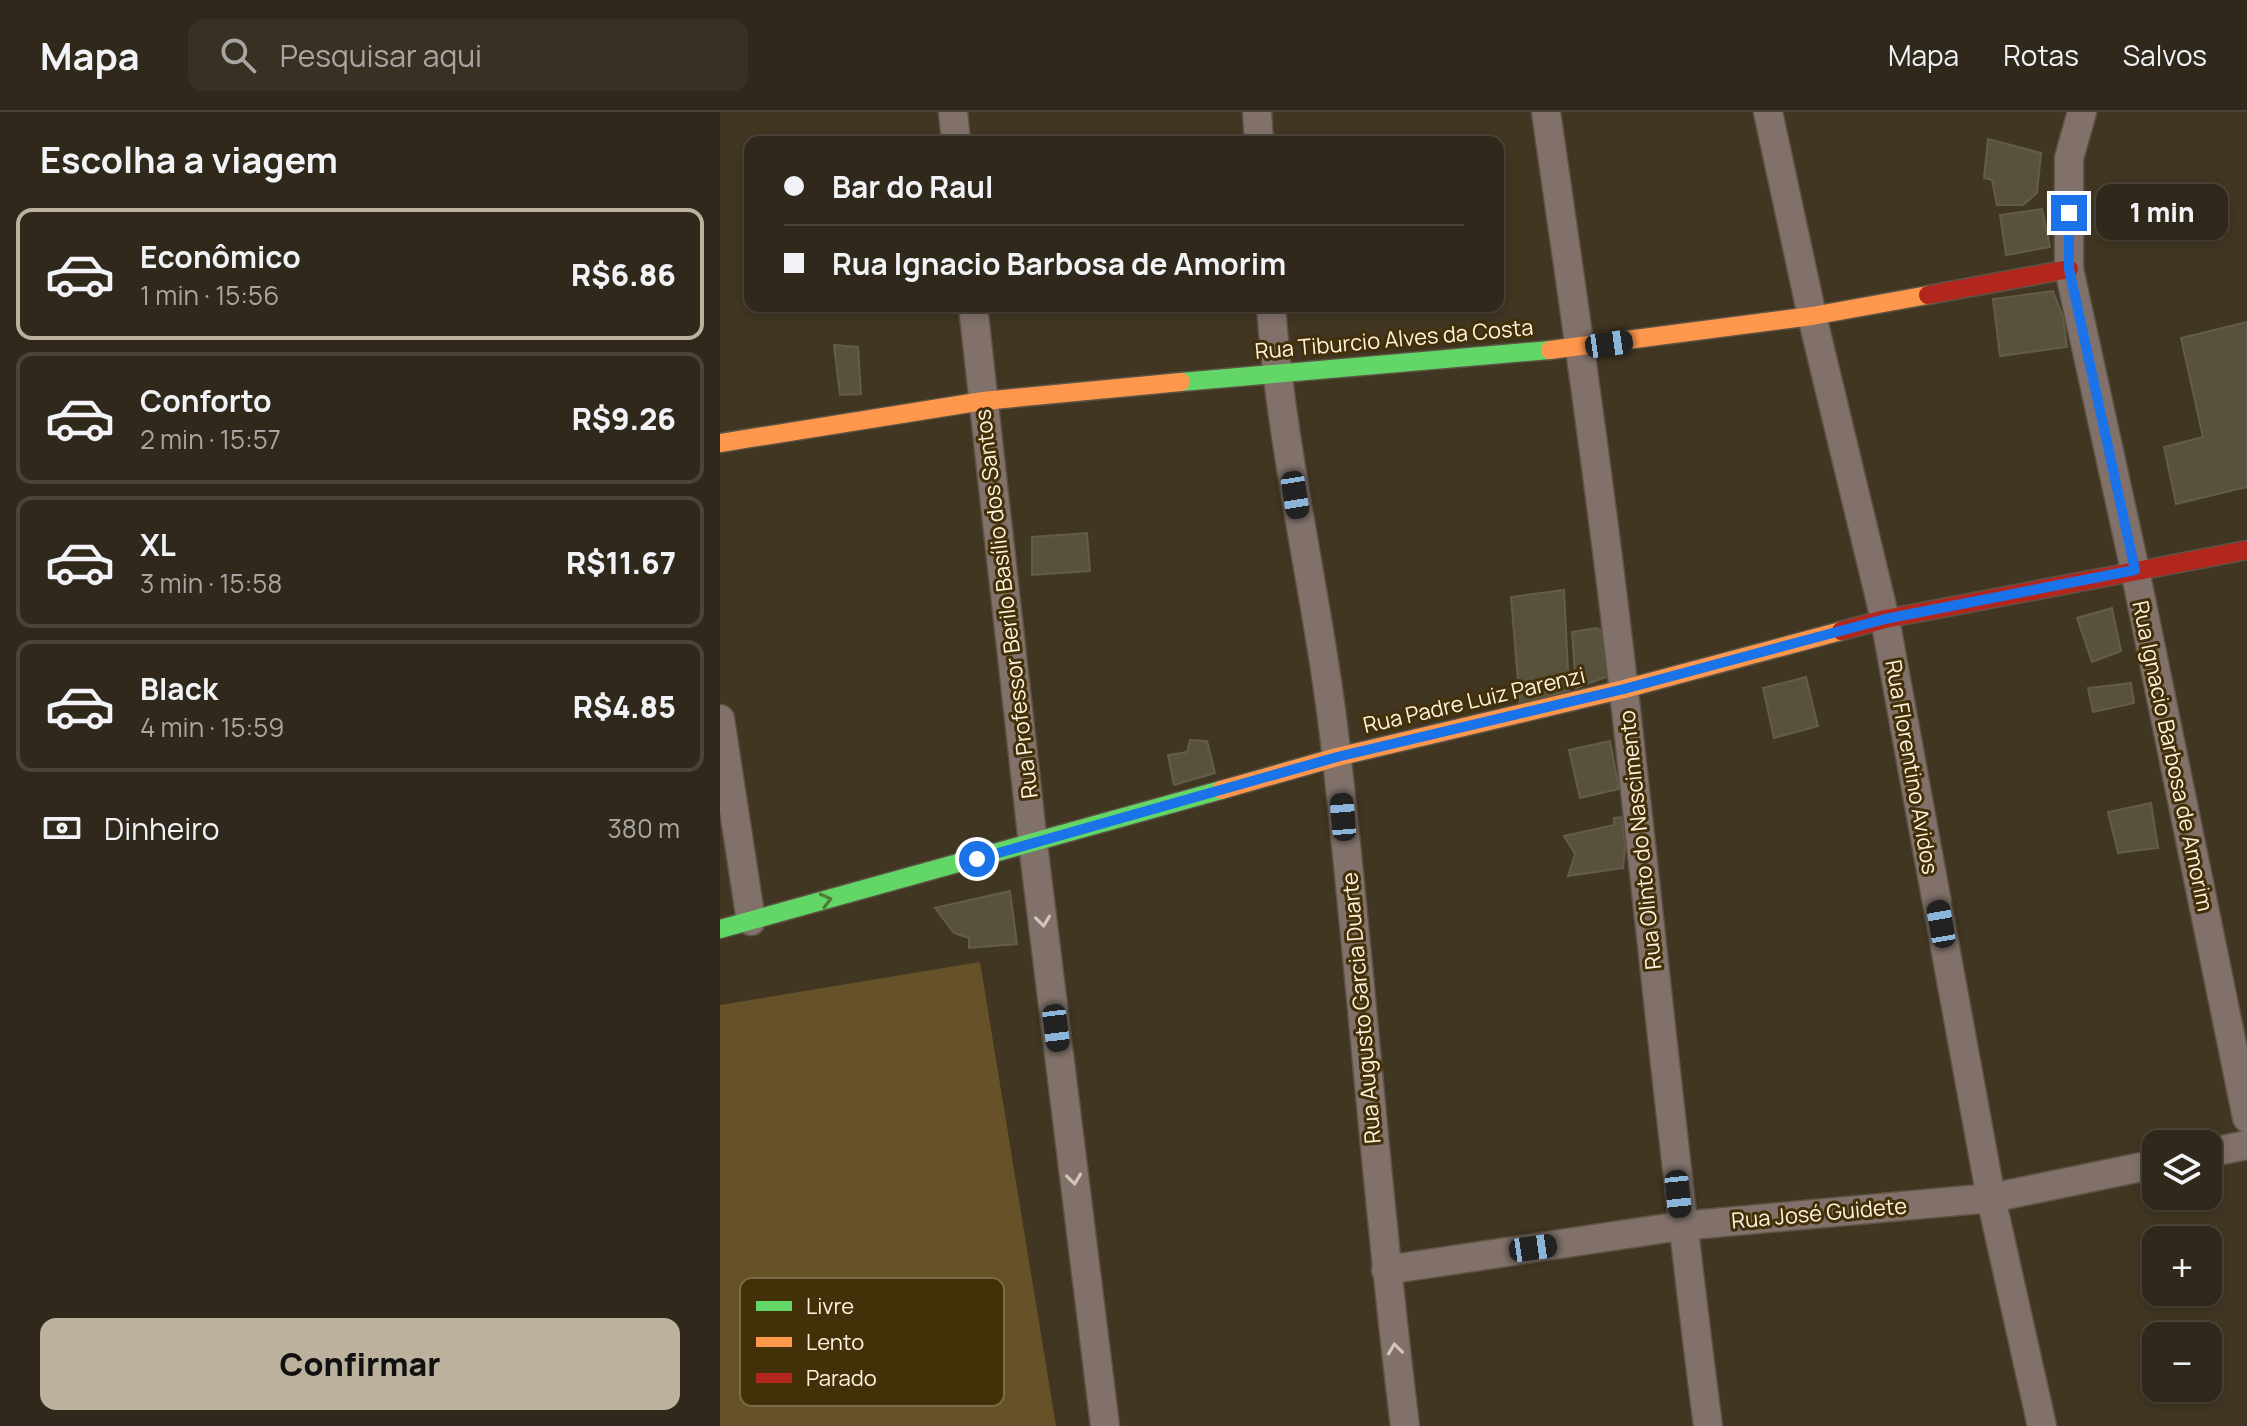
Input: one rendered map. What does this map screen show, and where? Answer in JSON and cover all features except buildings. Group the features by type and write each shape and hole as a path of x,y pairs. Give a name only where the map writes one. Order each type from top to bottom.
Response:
{"street":[{"path":"953,112 955,136"},
{"path":"1257,112 1259,136"},
{"name":"Rua Olinto do Nascimento","path":"1546,112 1624,689 1681,1226 1708,1426"},
{"name":"Rua Florentino Avidos","path":"1768,112 1812,316 1885,619 1991,1198 2042,1426"},
{"name":"Rua Ignacio Barbosa de Amorim","path":"2082,112 2069,158 2069,269 2135,570 2247,1118"},
{"name":"Rua Tiburcio Alves da Costa","path":"720,443 983,401 1580,348 1812,316 2069,269"},
{"name":"Rua Professor Berilo Basílio dos Santos","path":"974,312 1033,844 1105,1426"},
{"name":"Rua Augusto Garcia Duarte","path":"1271,312 1276,373 1337,757 1386,1270 1405,1426"},
{"name":"Rua Padre Luiz Parenzi","path":"720,929 1337,757 1624,689 1885,619 2247,550"},
{"path":"720,719 751,921"},
{"path":"2222,1150 2247,1145"},
{"name":"Rua José Guidete","path":"1386,1270 1681,1226 1991,1198 2142,1167"}],"shaded area":[{"path":"980,962 1056,1426 720,1426 720,1005"}],"traffic: fast":[{"path":"1181,382 1550,350"},
{"path":"720,929 1221,790"}],"traffic: slow":[{"path":"1550,350 1812,316 1928,295"},
{"path":"720,443 983,401 1181,382"},
{"path":"1221,790 1337,757 1624,689 1841,631"}],"traffic: jam":[{"path":"1928,295 2069,269"},
{"path":"1841,631 1885,619 2247,550"}],"route":[{"path":"977,859 1337,757 1624,689 1885,619 2135,570 2069,269 2069,213"}]}
